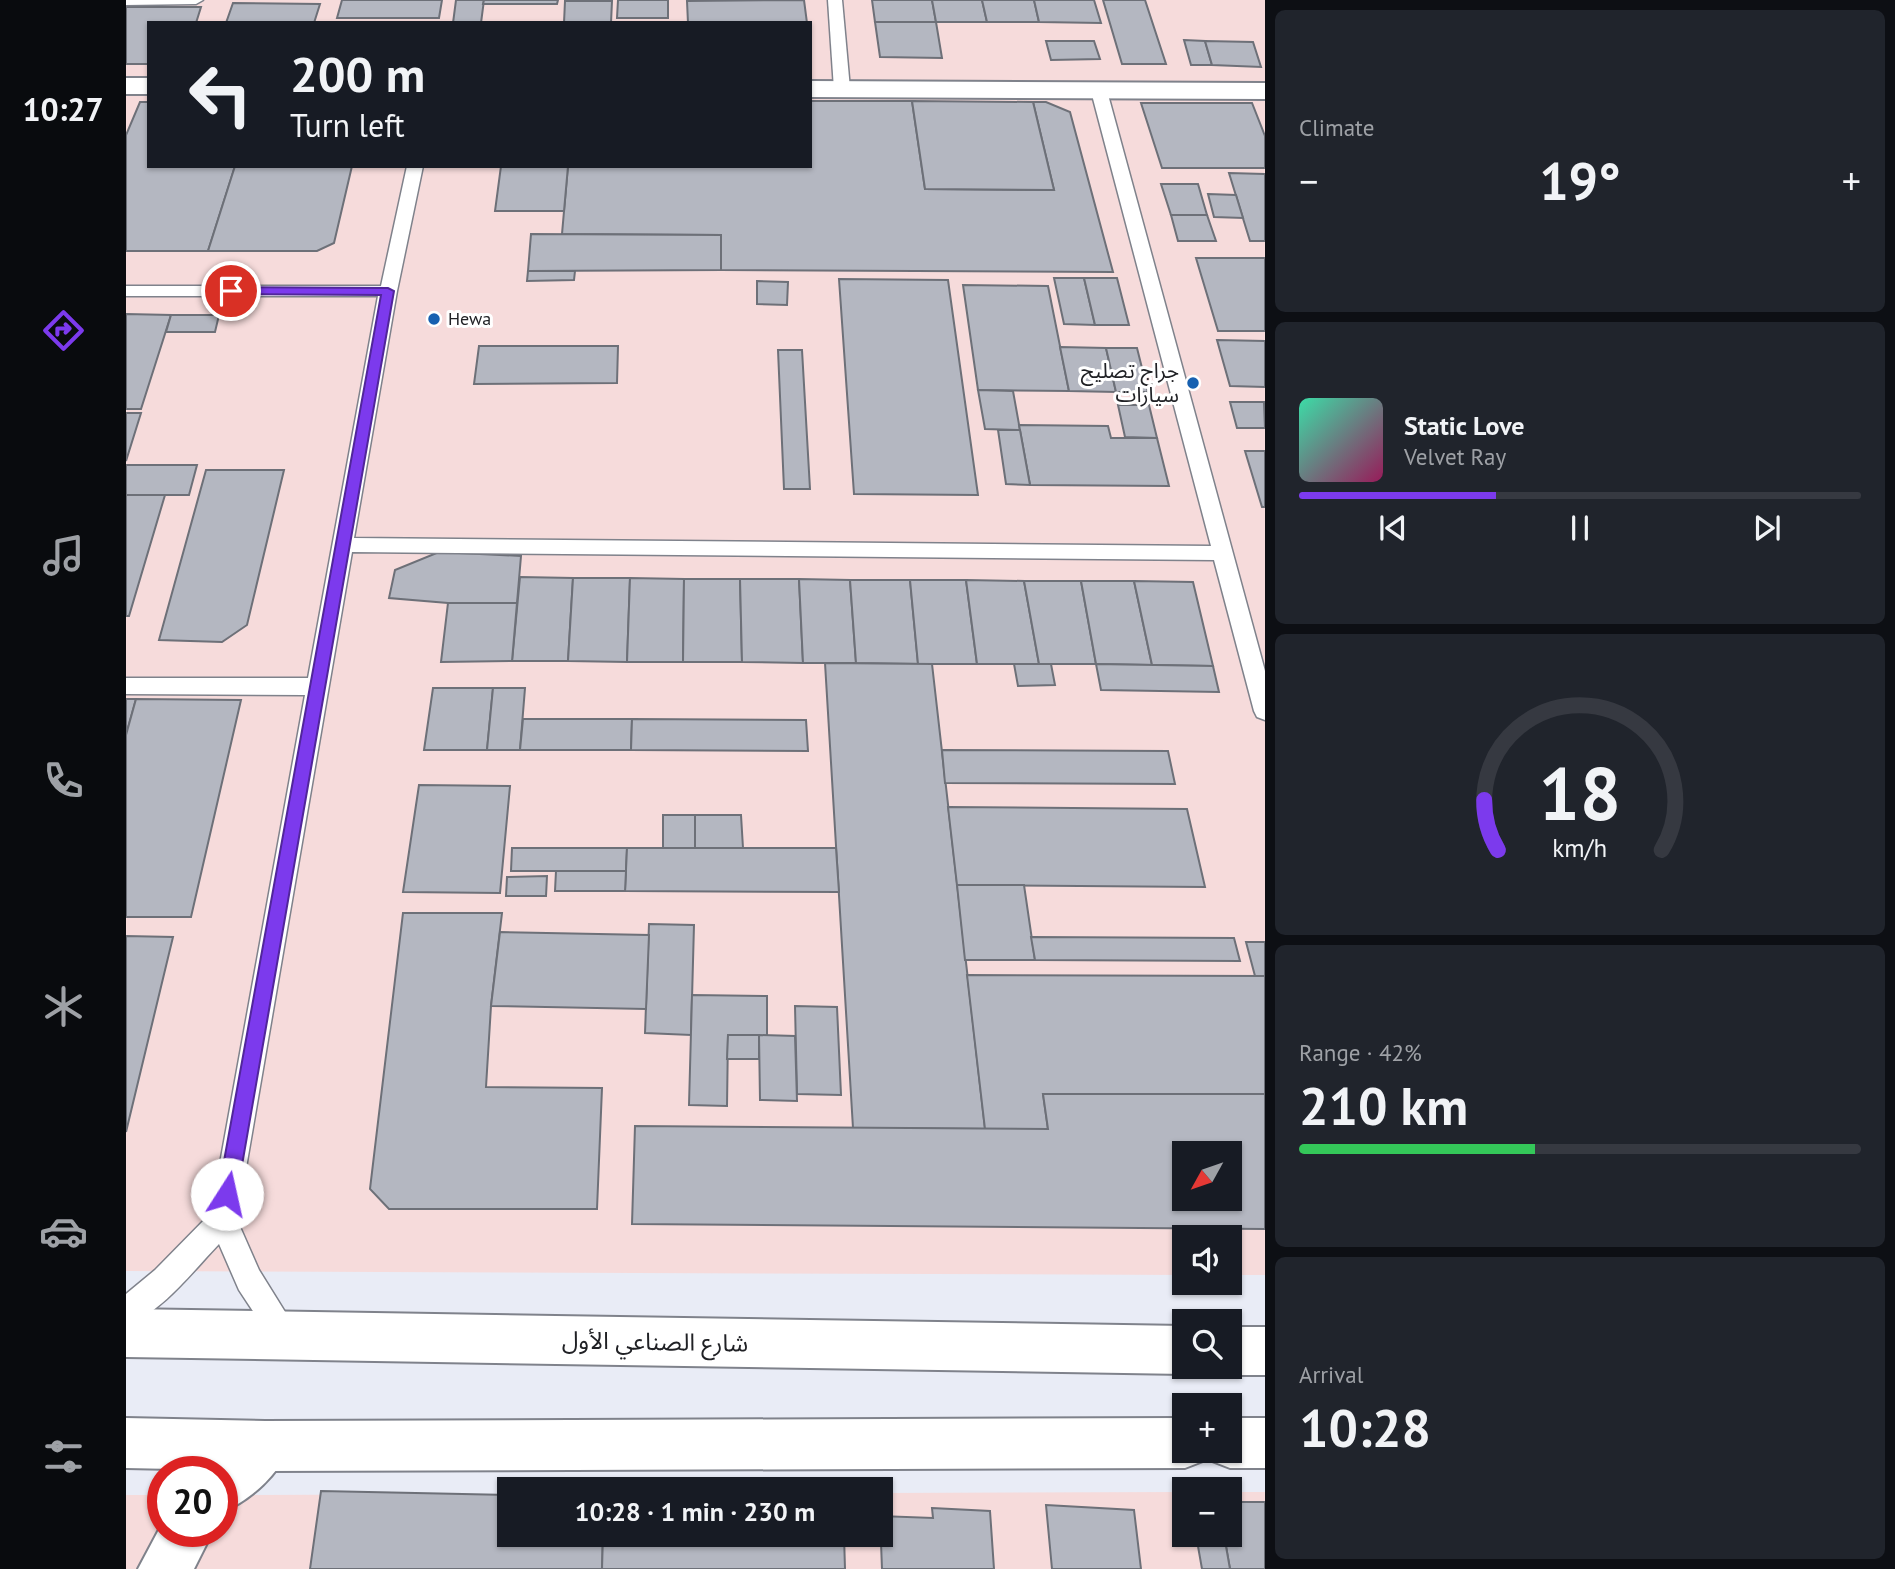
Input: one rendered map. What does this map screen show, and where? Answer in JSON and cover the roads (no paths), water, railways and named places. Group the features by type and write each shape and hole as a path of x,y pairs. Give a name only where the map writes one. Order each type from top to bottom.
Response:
{"main road":[{"path":"126,86 147,86"},
{"path":"812,89 1265,91"},
{"name":"شارع الصناعي الأول","path":"126,1333 1172,1350"},
{"path":"1242,1351 1265,1351"},
{"path":"126,1443 265,1446 1172,1443"},
{"path":"1242,1443 1265,1443"},
{"path":"238,1471 265,1446"},
{"path":"164,1569 177,1547"}],"lane":[{"path":"126,1 195,0"},
{"path":"835,0 842,89"},
{"path":"1099,91 1265,711"},
{"path":"286,1336 248,1280 223,1220 388,291 415,168"},
{"path":"126,291 388,291"},
{"path":"342,545 1223,553"},
{"path":"126,686 317,687"},
{"path":"126,1312 165,1280 223,1220"}],"place":[{"name":"Hewa","path":"434,319"},
{"name":"جراج تصليح سيارات","path":"1193,383"}]}
